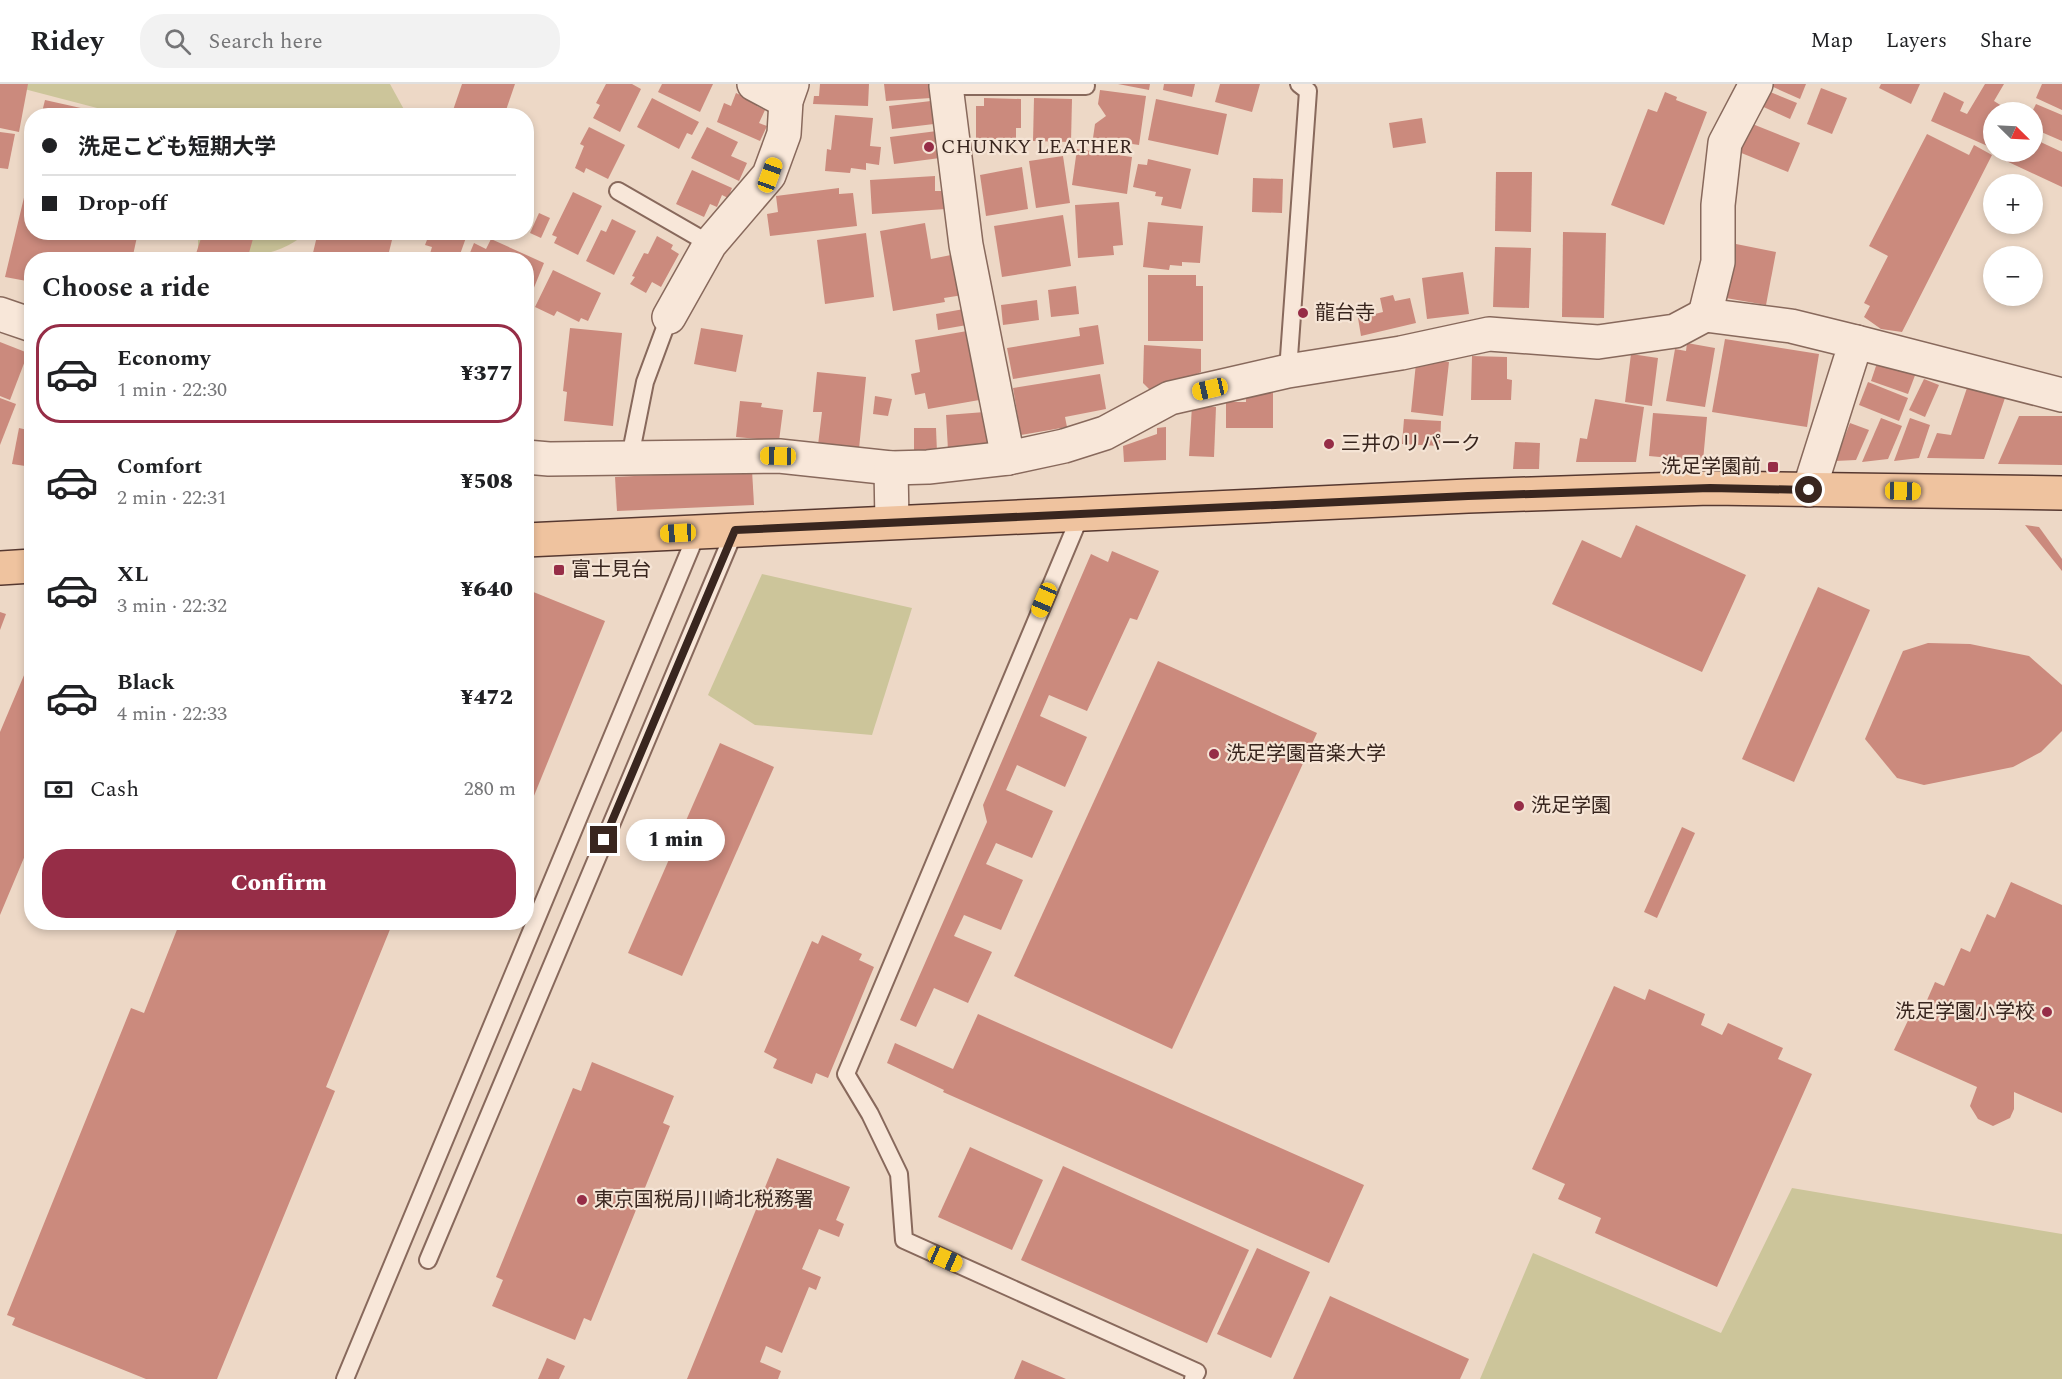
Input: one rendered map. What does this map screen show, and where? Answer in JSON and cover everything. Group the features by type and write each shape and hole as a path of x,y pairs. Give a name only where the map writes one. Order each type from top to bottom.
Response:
{"main road":[{"path":"534,540 1468,496 1710,488 2062,493"},
{"path":"0,568 24,566"}],"street":[{"path":"669,317 710,244 770,175 784,134 789,93 754,84"},
{"path":"1705,315 1718,262 1718,205 1725,143 1756,84"},
{"path":"946,86 966,245 1008,458"},
{"path":"0,314 24,322"},
{"path":"534,458 778,456 891,468 1008,458 1064,446 1105,433 1170,398 1288,371 1401,353 1489,334 1598,342 1675,331 1705,315 1791,326 2062,395"},
{"path":"1809,490 1856,342"},
{"path":"891,468 892,522"}],"lane":[{"path":"1288,371 1308,91 1299,84"},
{"path":"946,86 1086,86"},
{"path":"618,191 710,244"},
{"path":"630,457 645,382 669,317"},
{"path":"1081,514 846,1074 870,1114 899,1174 903,1240 1197,1372 1193,1379"},
{"path":"428,1260 735,530"},
{"path":"534,926 698,532"},
{"path":"345,1379 532,930"}],"shaded area":[{"path":"5,84 390,84 403,108 97,108"},
{"path":"198,240 297,240 272,252 198,252"},
{"path":"762,574 912,608 872,735 755,725 708,695"},
{"path":"1792,1188 2062,1234 2062,1379 1480,1379 1533,1253 1721,1333"}],"building":[{"path":"0,84 28,84 19,132 0,128"},
{"path":"462,84 515,84 507,108 454,108"},
{"path":"606,84 632,84 641,89 620,132 593,118 600,105 596,103"},
{"path":"662,84 713,84 700,112 658,92"},
{"path":"820,84 869,84 868,106 813,104 814,96 819,96"},
{"path":"884,84 929,84 931,98 886,101"},
{"path":"1118,84 1150,84 1149,90"},
{"path":"1164,84 1195,84 1192,97 1163,90"},
{"path":"1220,84 1260,84 1252,112 1215,102"},
{"path":"1772,84 1806,84 1800,99 1771,86"},
{"path":"1881,84 1920,84 1911,104 1879,88"},
{"path":"1985,84 2004,84 1994,101 1996,102 1983,102 1983,144 1931,121 1944,92 1964,102 1960,111 1967,114"},
{"path":"2042,84 2062,84 2062,110 2036,98"},
{"path":"1821,88 1847,98 1832,134 1807,124"},
{"path":"1763,89 1797,103 1790,119 1757,104"},
{"path":"1100,90 1146,96 1139,145 1093,138 1095,124 1106,116 1098,104"},
{"path":"1665,92 1677,97 1676,100 1707,112 1664,225 1611,205 1648,109 1657,112"},
{"path":"736,93 758,103 757,106 765,110 759,123 767,126 760,141 717,122 724,103 731,106"},
{"path":"652,98 699,122 692,135 687,133 679,149 637,127"},
{"path":"984,98 1021,99 1021,128 1016,128 1016,139 976,139 976,106 984,106"},
{"path":"1034,98 1072,99 1071,142 1033,141"},
{"path":"1156,99 1227,114 1218,155 1148,140"},
{"path":"45,100 81,108 43,108"},
{"path":"931,101 934,124 892,129 889,106"},
{"path":"2043,107 2062,115 2062,141 2043,133"},
{"path":"835,115 873,118 870,146 881,147 879,165 866,163 866,170 851,168 850,173 825,171 827,149 831,150"},
{"path":"1422,118 1426,143 1393,148 1389,123"},
{"path":"1750,123 1800,143 1788,172 1739,152"},
{"path":"589,127 625,145 608,179 586,168 584,173 575,168 584,146 580,144"},
{"path":"707,127 738,142 731,156 747,163 739,181 691,158"},
{"path":"937,131 940,158 894,164 890,137"},
{"path":"0,132 15,134 8,169 0,168"},
{"path":"1927,134 1969,155 1974,145 1983,150 1983,162 1988,162 1902,332 1881,329 1864,317 1870,306 1864,303 1888,256 1869,246"},
{"path":"2043,143 2062,152 2062,187 2043,178 2043,174 2034,174 2008,162 2043,162"},
{"path":"1077,149 1132,157 1127,194 1072,185"},
{"path":"1063,156 1070,203 1036,208 1029,161"},
{"path":"1148,159 1191,169 1181,209 1161,205 1163,197 1155,196 1156,192 1133,187 1138,164 1147,165"},
{"path":"1022,167 1028,209 986,216 980,175"},
{"path":"692,170 732,188 728,198 722,195 717,207 710,204 704,217 676,204"},
{"path":"1496,172 1532,172 1531,232 1495,231"},
{"path":"935,176 935,191 945,191 946,209 872,214 870,180"},
{"path":"1253,178 1283,179 1282,213 1252,212"},
{"path":"839,188 839,194 853,193 857,226 770,236 767,214 778,212 776,196"},
{"path":"573,192 602,206 578,255 554,243 557,237 552,235"},
{"path":"24,197 24,240 136,240 134,252 24,252 24,281 5,277"},
{"path":"1119,202 1123,245 1113,246 1114,255 1078,258 1075,205"},
{"path":"539,213 550,218 541,238 534,235 534,224"},
{"path":"1063,215 1071,266 1002,277 994,226"},
{"path":"612,219 636,231 614,275 586,261 601,230 606,232"},
{"path":"1148,222 1203,226 1200,263 1182,262 1182,266 1170,265 1169,270 1143,267"},
{"path":"925,223 931,259 956,254 963,295 944,298 945,302 893,311 880,231"},
{"path":"1563,232 1606,233 1604,318 1562,317"},
{"path":"866,233 874,297 825,304 817,240"},
{"path":"657,236 673,245 671,249 679,254 661,287 652,282 646,293 630,284 644,253 648,254"},
{"path":"200,240 253,240 249,252 197,252"},
{"path":"316,240 392,240 389,252 313,252"},
{"path":"427,240 465,240 461,252 430,252 432,247 425,245"},
{"path":"490,240 493,240 520,252 470,252 474,243 486,249"},
{"path":"1736,244 1776,252 1766,305 1726,298"},
{"path":"1495,247 1531,248 1529,308 1493,307"},
{"path":"534,258 544,263 534,288"},
{"path":"553,270 601,293 588,321 581,318 579,322 557,311 554,316 535,307"},
{"path":"1463,272 1469,314 1427,319 1422,278"},
{"path":"1148,275 1196,275 1196,286 1203,286 1203,341 1148,341"},
{"path":"1076,286 1079,314 1051,317 1048,290"},
{"path":"1393,295 1395,301 1410,298 1416,323 1361,336 1358,318 1383,312 1380,298"},
{"path":"1037,300 1039,320 1003,325 1001,305"},
{"path":"964,309 967,325 938,330 936,314"},
{"path":"1098,325 1104,364 1013,379 1007,348 1080,336 1079,328"},
{"path":"570,328 622,333 613,426 564,421 567,392 563,391"},
{"path":"701,328 743,335 736,372 694,364"},
{"path":"973,330 985,399 928,409 925,393 915,395 911,374 920,372 915,340"},
{"path":"1725,339 1819,354 1807,427 1712,412"},
{"path":"0,342 24,351 24,363 10,400 0,396"},
{"path":"1687,343 1715,348 1705,407 1666,401 1675,349 1686,351"},
{"path":"1144,345 1201,349 1201,372 1153,393 1143,383"},
{"path":"1631,354 1658,358 1652,406 1625,402"},
{"path":"1472,356 1507,357 1507,379 1512,380 1511,400 1471,400"},
{"path":"1879,357 1917,370 1908,394 1871,381"},
{"path":"1430,360 1449,362 1443,416 1411,412 1416,363 1429,365"},
{"path":"817,372 866,377 859,449 818,445 822,412 813,412"},
{"path":"1100,374 1106,409 1065,417 1067,427 1021,435 1013,388"},
{"path":"1924,379 1939,385 1925,417 1909,410"},
{"path":"1868,382 1908,398 1899,421 1859,405"},
{"path":"1968,385 2005,398 1984,459 1927,458 1937,433 1951,435"},
{"path":"1273,390 1273,428 1226,428 1226,402 1246,402 1246,391"},
{"path":"875,396 892,399 888,416 873,414"},
{"path":"0,398 16,404 0,445"},
{"path":"1595,399 1644,407 1636,462 1576,462 1580,438 1587,439"},
{"path":"740,401 762,403 761,407 783,410 779,441 736,437"},
{"path":"1192,406 1216,407 1214,457 1189,456"},
{"path":"985,412 988,447 948,450 946,415"},
{"path":"1653,413 1707,417 1703,461 1649,456"},
{"path":"2019,416 2062,416 2062,465 1998,464"},
{"path":"1881,418 1902,426 1888,459 1862,462"},
{"path":"1910,418 1930,425 1919,458 1894,461"},
{"path":"1404,419 1441,421 1440,446 1402,444"},
{"path":"1850,423 1869,430 1856,460 1835,461"},
{"path":"1166,427 1166,460 1124,462 1123,446 1157,434 1157,428"},
{"path":"19,428 24,429 24,466 12,464"},
{"path":"914,428 936,428 937,453 914,453"},
{"path":"1515,442 1540,443 1539,469 1513,469"},
{"path":"752,470 754,505 617,511 615,477"},
{"path":"1636,525 1746,575 1702,672 1552,604 1582,540 1621,558"},
{"path":"2025,525 2039,527 2062,559 2062,571"},
{"path":"1112,551 1159,571 1137,620 1130,618 1087,711 1049,695 1040,716 1087,737 1065,787 1017,765 1006,790 1053,811 1032,858 996,843 986,864 1023,880 1001,930 964,915 954,936 992,952 968,1003 934,988 916,1027 900,1020 987,822 983,805 1091,554 1108,562"},
{"path":"1818,587 1870,610 1794,782 1742,759"},
{"path":"534,592 605,621 534,796"},
{"path":"0,612 6,614 0,630"},
{"path":"1928,643 1970,644 2029,656 2062,685 2062,731 2041,752 2013,767 1924,785 1897,778 1865,739 1903,651"},
{"path":"1158,661 1317,733 1172,1049 1014,976"},
{"path":"24,675 24,858 0,915 0,732"},
{"path":"720,743 774,767 682,976 628,953"},
{"path":"1682,827 1695,833 1657,918 1644,912"},
{"path":"2011,882 2062,905 2062,1113 2014,1092 2014,1109 2010,1118 1993,1126 1978,1119 1970,1106 1977,1087 1894,1050 1912,1012 1920,1016 1935,982 1944,986 1961,948 1970,952 1987,914 1995,918"},
{"path":"177,930 390,930 326,1087 335,1091 217,1379 146,1379 12,1325 15,1318 7,1315 131,1008 144,1013"},
{"path":"822,935 862,954 859,960 874,967 828,1078 816,1073 812,1084 773,1068 777,1059 764,1052 812,941 818,944"},
{"path":"1614,986 1645,1000 1649,989 1705,1014 1701,1025 1722,1035 1728,1023 1783,1048 1778,1059 1812,1074 1717,1287 1595,1233 1601,1218 1558,1199 1565,1184 1532,1169"},
{"path":"978,1014 1364,1185 1329,1263 943,1092 944,1090 887,1063 895,1043 953,1069"},
{"path":"592,1062 674,1096 663,1123 670,1126 591,1321 584,1318 575,1340 492,1306 503,1280 496,1277 573,1088 581,1091"},
{"path":"970,1147 1043,1180 1012,1250 938,1217"},
{"path":"777,1158 850,1187 836,1220 844,1224 839,1237 819,1229 802,1269 821,1277 816,1290 809,1287 782,1353 766,1346 760,1362 781,1371 778,1379 687,1379"},
{"path":"1063,1166 1249,1250 1207,1343 1021,1260"},
{"path":"1257,1248 1310,1272 1271,1358 1217,1334"},
{"path":"1330,1296 1469,1359 1460,1379 1293,1379"},
{"path":"547,1358 565,1366 559,1379 538,1379"},
{"path":"1022,1360 1066,1379 1014,1379"}],"place":[{"name":"CHUNKY LEATHER","path":"929,147"},
{"name":"龍台寺","path":"1303,313"},
{"name":"三井のリパーク","path":"1329,444"},
{"name":"洗足学園前","path":"1773,467"},
{"name":"富士見台","path":"559,570"},
{"name":"洗足学園音楽大学","path":"1214,754"},
{"name":"洗足学園","path":"1519,806"},
{"name":"洗足学園小学校","path":"2047,1012"},
{"name":"東京国税局川崎北税務署","path":"582,1200"}],"route":[{"path":"604,840 735,530 1468,496 1710,488 1809,490"}]}
